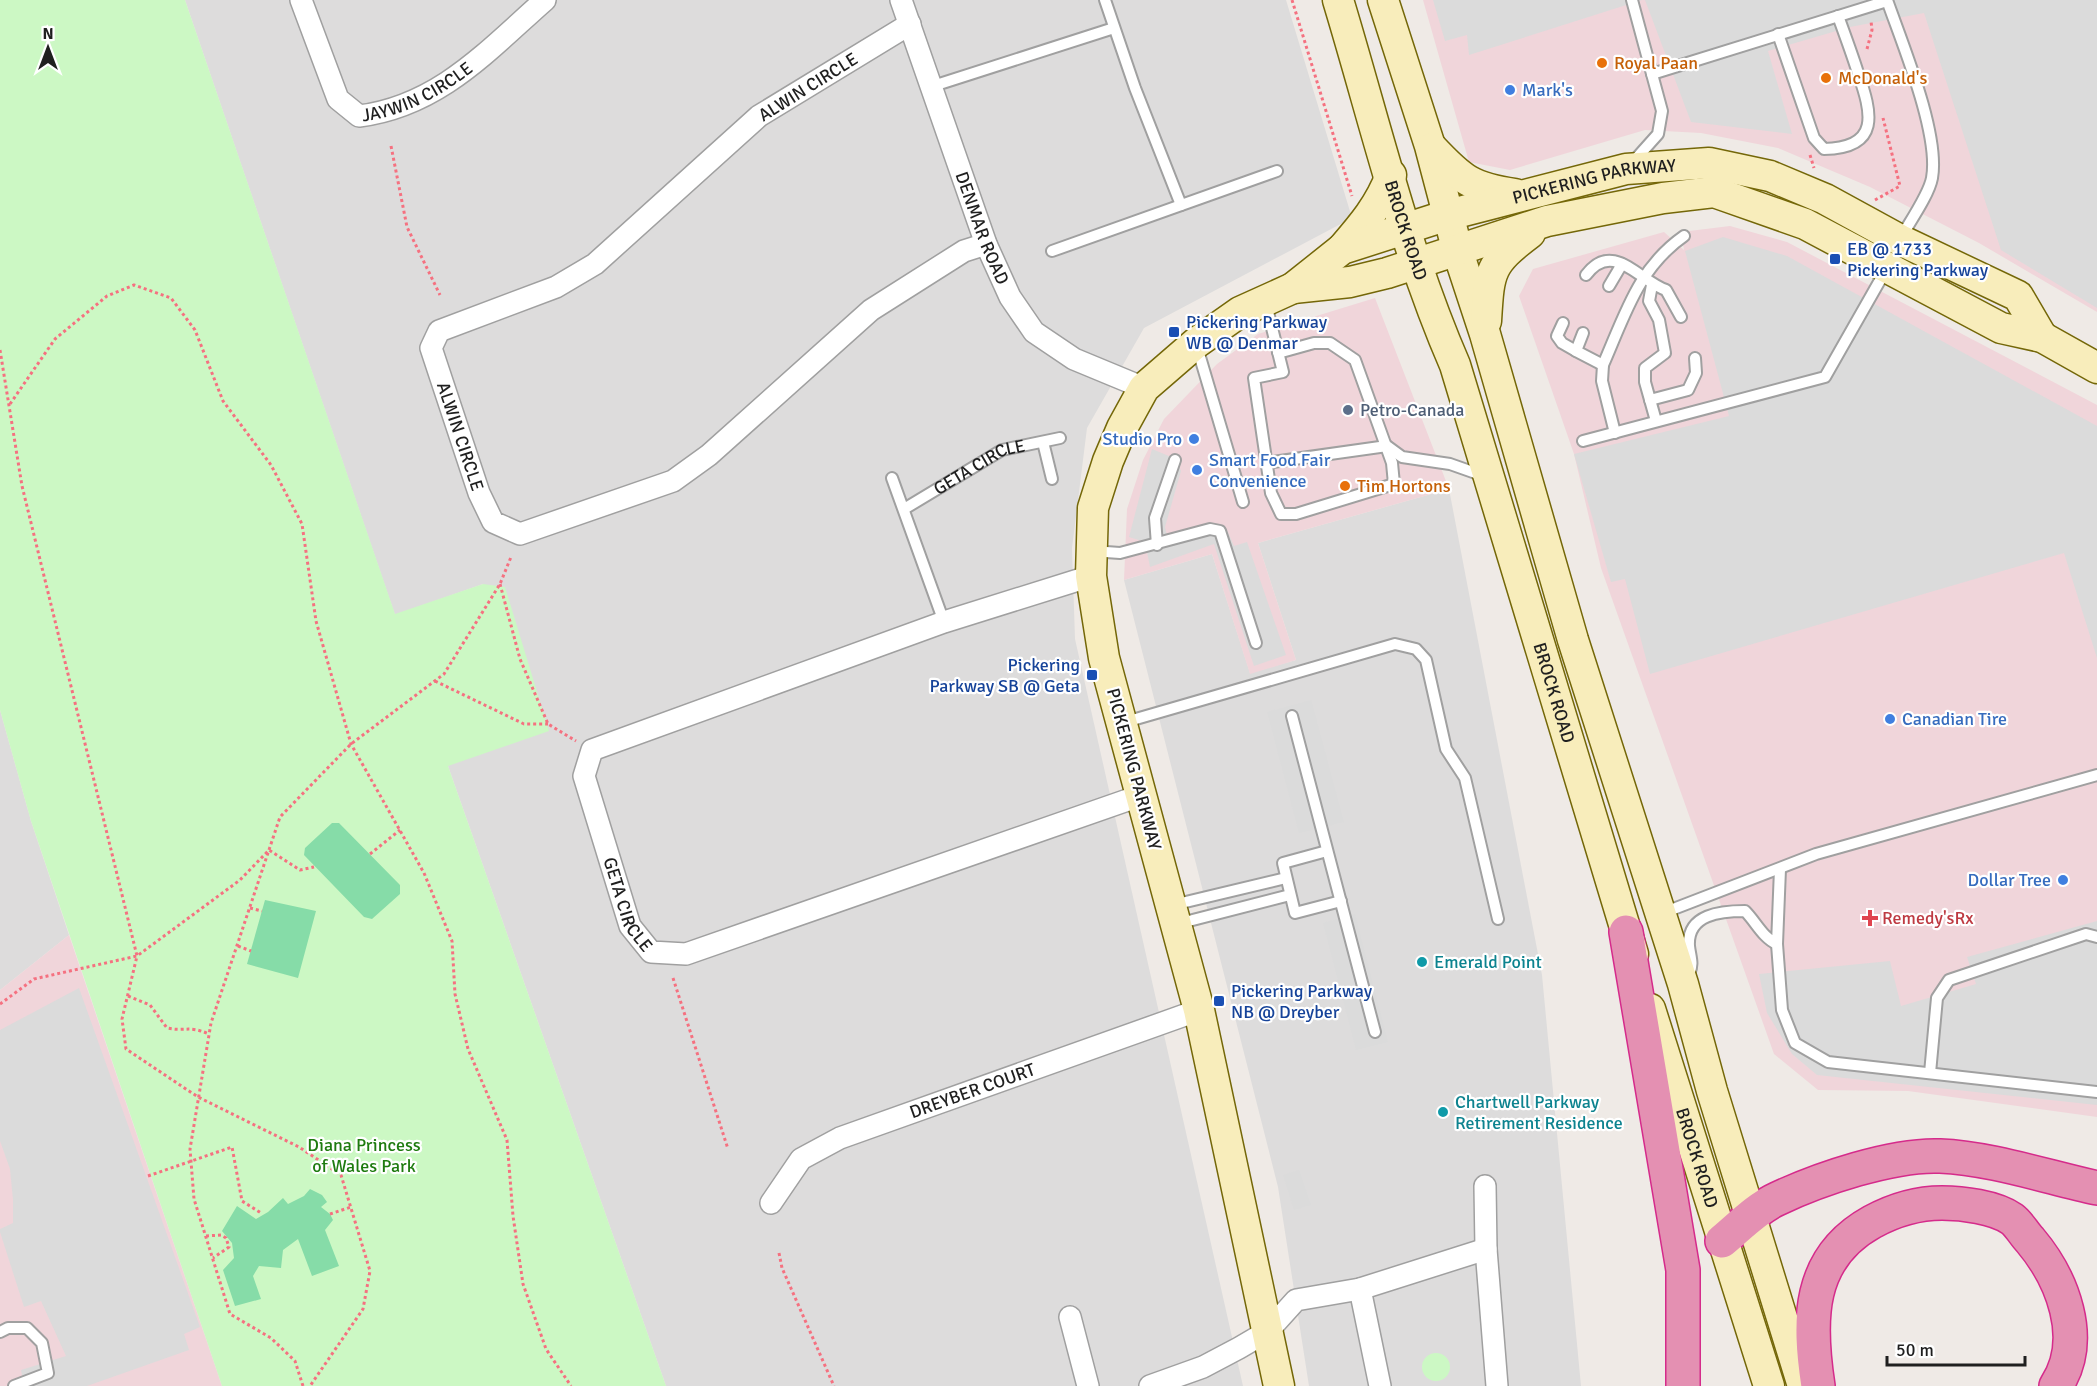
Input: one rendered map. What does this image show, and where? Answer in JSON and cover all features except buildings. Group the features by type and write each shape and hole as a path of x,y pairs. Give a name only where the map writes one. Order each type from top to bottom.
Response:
{"highway":[{"path":"1626,932 1683,1270 1683,1386"},
{"path":"1722,1241 1750,1217 1775,1200 1849,1173 1904,1158 1940,1156 1997,1165 2097,1188"},
{"path":"1818,1386 1812,1346 1815,1302 1821,1277 1832,1254 1861,1228 1888,1213 1924,1203 1968,1203 2012,1219 2046,1259 2067,1305 2071,1341 2063,1375 2056,1386"}],"main road":[{"name":"BROCK ROAD","path":"1338,0 1432,312 1455,365 1626,932 1769,1386"},
{"name":"BROCK ROAD","path":"1383,0 1430,146 1458,252 1485,334 1573,640 1659,915 1683,984 1750,1217 1803,1386"},
{"path":"1430,146 1458,176 1483,189 1521,195"},
{"name":"PICKERING PARKWAY","path":"1279,1386 1199,1010 1104,658 1091,563 1093,507 1107,461 1122,428 1144,388 1196,343 1240,312 1305,287 1366,278 1448,215 1626,169 1709,163 1770,176 1825,199 1894,253"},
{"path":"1342,249 1369,217 1385,192 1390,176"},
{"name":"PICKERING PARKWAY","path":"1305,287 1342,249 1411,245 1458,252 1547,221 1663,198 1714,192 2018,296 2042,337 2097,368"},
{"path":"1485,334 1489,280 1503,254 1547,221"}],"street":[{"name":"JAYWIN CIRCLE","path":"301,0 338,99 359,116 389,112 450,83 546,0"},
{"name":"DENMAR ROAD","path":"902,0 930,87 986,244 1010,297 1034,332 1074,359 1144,388"},
{"name":"ALWIN CIRCLE","path":"910,24 759,116 595,264 556,287 440,331 431,348 479,494 493,522 520,534 673,481 709,455 871,310 964,251 986,244"},
{"path":"592,750 944,622 1091,563"},
{"name":"GETA CIRCLE","path":"592,750 584,776 630,926 651,952 686,954 1142,795"},
{"name":"DREYBER COURT","path":"771,1203 801,1159 840,1138 1199,1010"},
{"path":"1485,1186 1486,1249 1497,1386"},
{"path":"1150,1386 1203,1367 1268,1331 1296,1300 1360,1289 1486,1249"},
{"path":"1360,1289 1380,1386"},
{"path":"1070,1317 1088,1386"}],"lane":[{"path":"1105,0 1158,151 1181,205"},
{"path":"1626,169 1658,134 1662,111 1632,0"},
{"path":"1583,441 1825,377 1932,179 1932,153 1919,91 1887,0 1652,74"},
{"path":"1778,34 1814,138 1824,149 1838,149 1859,141 1869,125 1870,108 1838,16"},
{"path":"930,87 1114,28"},
{"path":"1052,251 1277,171"},
{"path":"1615,433 1602,381 1603,365 1644,275 1664,250 1684,236"},
{"path":"1586,275 1595,262 1606,259 1622,264 1644,275 1652,285 1666,290 1681,317"},
{"path":"1609,286 1622,264"},
{"path":"1652,285 1648,301 1659,320 1665,353 1645,368 1645,382 1656,421"},
{"path":"1265,301 1283,372 1254,378 1271,493 1281,514 1296,514 1394,484 1392,463 1387,446 1355,360 1330,343 1314,343 1278,352"},
{"path":"1563,322 1557,336 1562,343 1603,365"},
{"path":"1576,351 1584,333"},
{"path":"1196,343 1243,502"},
{"path":"1650,400 1688,390 1696,373 1695,358"},
{"name":"GETA CIRCLE","path":"903,509 1002,450 1060,438"},
{"path":"1043,442 1052,479"},
{"path":"1266,463 1387,446 1402,457 1450,464 1490,478"},
{"path":"1157,544 1155,518 1174,460"},
{"path":"892,478 944,622"},
{"path":"1091,563 1210,529 1220,531 1256,643"},
{"path":"1122,723 1395,644 1416,649 1425,660 1446,749 1465,778 1498,919"},
{"path":"1292,716 1375,1032"},
{"path":"1659,915 1816,854 2097,775"},
{"path":"1327,851 1282,863 1294,913 1341,901"},
{"path":"1780,869 1777,944 1782,1010 1796,1043 1828,1062 2097,1092"},
{"path":"1174,915 1286,878"},
{"path":"1174,915 1290,895"},
{"path":"1683,984 1691,969 1689,936 1700,920 1720,911 1745,911 1767,939 1777,944"},
{"path":"1930,1073 1937,998 1949,980 2086,934 2097,937"},
{"path":"0,1332 8,1328 27,1328 42,1343 48,1373 14,1386"}],"path":[{"path":"1292,0 1353,199"},
{"path":"391,146 407,227 440,295"},
{"path":"10,404 55,339 107,296 134,285 171,298 195,330 223,401 271,465 302,524 316,621 351,744 424,873 452,941 455,994 468,1049 507,1140 513,1216 523,1284 546,1350 571,1386"},
{"path":"0,350 22,486 137,956 122,1019 126,1049 198,1097 299,1147 341,1175 351,1207 370,1271 363,1309 310,1386"},
{"path":"303,1386 295,1361 271,1338 230,1314 194,1199 191,1160 198,1097 209,1034 280,817 351,744 444,674 500,584 511,557"},
{"path":"500,584 520,659 548,724"},
{"path":"435,681 524,724 548,724 592,750"},
{"path":"370,854 400,830"},
{"path":"0,1004 34,979 137,956 240,880 269,850"},
{"path":"269,850 300,870 314,867"},
{"path":"250,908 262,911"},
{"path":"238,946 251,951"},
{"path":"673,978 728,1149"},
{"path":"128,996 150,1005 167,1028 179,1030 192,1026 209,1034"},
{"path":"148,1176 232,1147 242,1201 261,1213"},
{"path":"330,1214 351,1207"},
{"path":"206,1236 221,1234 226,1238 229,1247 213,1258"},
{"path":"779,1253 782,1269 834,1386"}],"shaded area":[{"path":"185,0 1286,0 1352,218 1144,328 1087,428 1072,548 1075,639 1243,1386 666,1386 448,766 483,584 395,615"},
{"path":"1423,0 2097,0 2097,312 1979,243 1870,187 1778,148 1701,133 1645,130 1510,170 1469,162"},
{"path":"1433,0 1642,0 1469,55 1467,35 1445,41"},
{"path":"1645,0 2097,0 2097,308 2001,250 1924,13 1850,27 1768,51 1792,134 1691,122"},
{"path":"1730,226 1787,242 2097,405 2097,1117 1908,1091 1818,1090 1774,1054 1601,568 1574,454 1519,296 1533,269 1664,232 1684,250 1681,232"},
{"path":"1723,237 1787,256 2097,426 2097,658 2064,553 1650,674 1625,579 1611,582 1574,454 1729,416 1685,251"},
{"path":"1375,298 1449,489 1258,543 1296,660 1250,674 1212,554 1124,580 1127,509 1143,460 1164,419 1217,364 1258,334"},
{"path":"1152,449 1176,459 1181,471 1165,527 1167,535 1172,539 1219,525 1227,530 1234,546 1247,542 1286,655 1254,666 1214,544 1150,567 1145,542 1129,537"},
{"path":"1449,489 1542,975 1581,1386 1309,1386 1278,1187 1124,580 1212,554 1250,673 1296,660 1258,543"},
{"path":"1311,700 1344,822 1299,833 1267,712"},
{"path":"0,710 31,821 69,935 0,990"},
{"path":"1355,914 1388,1042 1356,1050 1323,923"},
{"path":"2097,921 2097,1105 1817,1075 1792,1054 1767,1013 1759,974 1890,961 1901,1006 1976,984 1967,957"},
{"path":"69,935 222,1386 0,1386 0,990"},
{"path":"79,988 200,1327 184,1334 189,1350 87,1386 24,1386 21,1370 66,1356 41,1301 24,1307 0,1232 0,1229 13,1223 13,1200 10,1169 0,1141 0,1030"},
{"path":"1299,1170 1311,1205 1294,1210 1283,1175"}],"green space":[{"name":"Diana Princess of Wales Park","path":"0,0 185,0 395,614 483,584 505,587 549,731 448,766 666,1386 222,1386 31,821 0,710"},
{"path":"332,823 339,823 400,885 400,894 372,919 364,917 304,855 305,848"},
{"path":"265,900 316,911 298,978 247,964"},
{"path":"310,1189 322,1195 327,1202 321,1207 330,1214 333,1220 325,1230 339,1266 312,1276 298,1239 283,1250 281,1268 259,1266 253,1276 261,1299 235,1306 223,1270 234,1258 232,1243 222,1231 237,1206 256,1219 268,1212 283,1198 288,1204 304,1196"},
{"path":"1436,1353 1446,1357 1450,1367 1446,1377 1436,1381 1426,1377 1422,1367 1426,1357"}],"place":[{"name":"Royal Paan","path":"1602,63"},
{"name":"McDonald's","path":"1826,78"},
{"name":"Mark's","path":"1510,90"},
{"name":"EB @ 1733 Pickering Parkway","path":"1835,259"},
{"name":"Pickering Parkway WB @ Denmar","path":"1174,332"},
{"name":"Petro-Canada","path":"1348,410"},
{"name":"Studio Pro","path":"1194,439"},
{"name":"Smart Food Fair Convenience","path":"1197,470"},
{"name":"Tim Hortons","path":"1345,486"},
{"name":"Pickering Parkway SB @ Geta","path":"1092,675"},
{"name":"Canadian Tire","path":"1890,719"},
{"name":"Dollar Tree","path":"2063,880"},
{"name":"Remedy'sRx","path":"1870,918"},
{"name":"Emerald Point","path":"1422,962"},
{"name":"Pickering Parkway NB @ Dreyber","path":"1219,1001"},
{"name":"Chartwell Parkway Retirement Residence","path":"1443,1112"}]}
